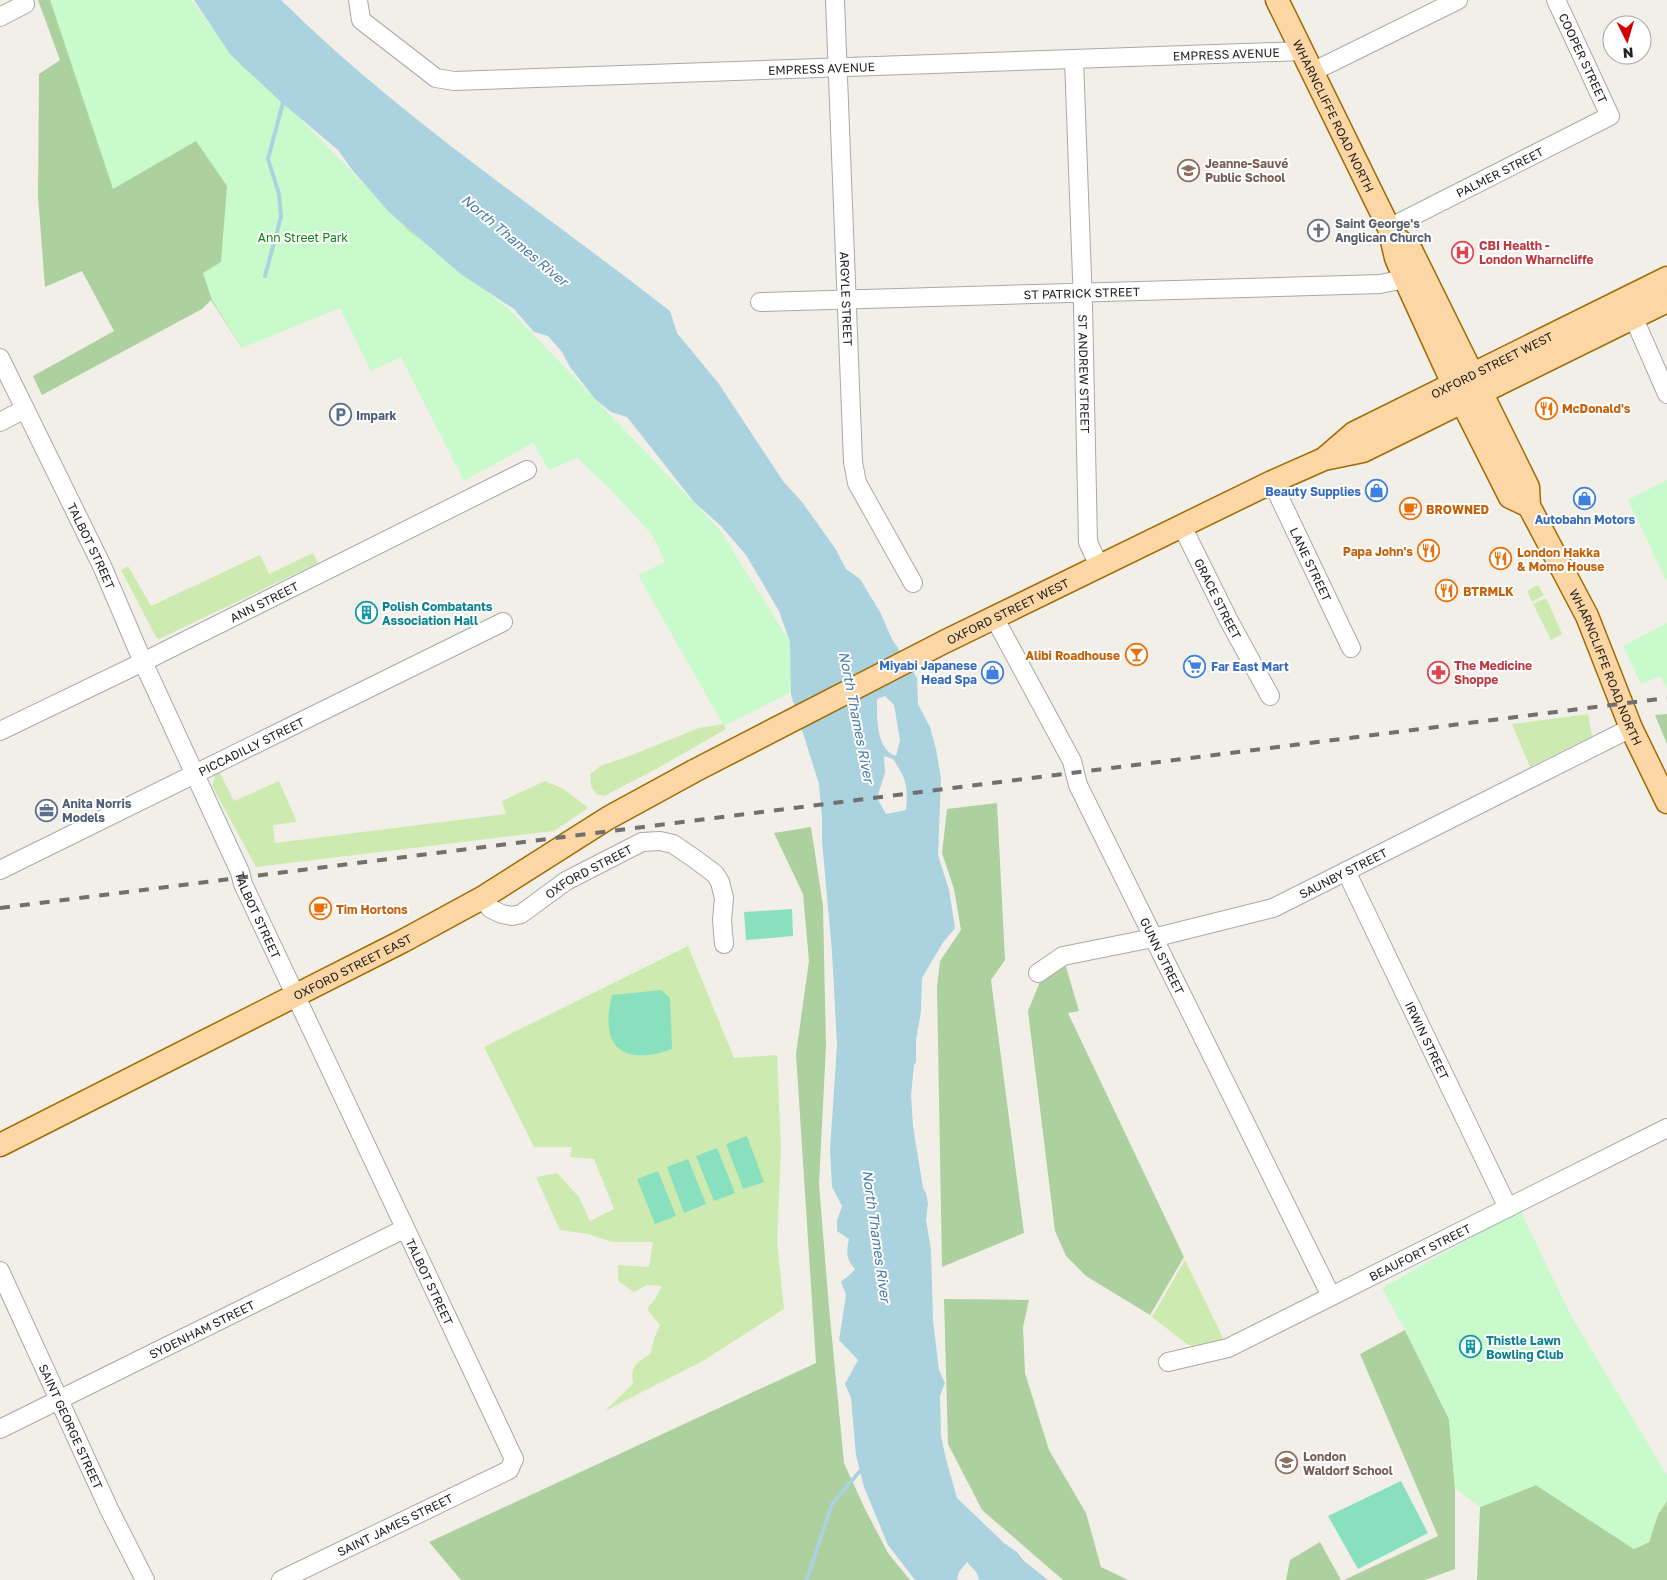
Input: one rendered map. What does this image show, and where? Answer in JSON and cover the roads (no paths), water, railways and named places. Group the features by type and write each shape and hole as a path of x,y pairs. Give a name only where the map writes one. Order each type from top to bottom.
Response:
{"main road":[{"name":"WHARNCLIFFE ROAD NORTH","path":"1277,0 1389,230 1396,258 1405,279 1467,388 1528,487 1529,506 1587,616 1631,728 1667,802"},
{"name":"WHARNCLIFFE ROAD NORTH","path":"1389,230 1411,250 1467,388"},
{"name":"OXFORD STREET WEST","path":"694,771 994,616 1272,482 1324,459 1363,451 1467,388 1630,308 1667,278"},
{"name":"OXFORD STREET WEST","path":"1630,308 1667,301"},
{"name":"OXFORD STREET EAST","path":"0,1145 296,996 482,898 608,818 694,771"}],"street":[{"name":"EMPRESS AVENUE","path":"358,0 361,20 436,78 454,81 1302,51"},
{"name":"ARGYLE STREET","path":"835,0 836,67 848,300 853,462 857,483 913,582"},
{"path":"1312,72 1458,0"},
{"name":"COOPER STREET","path":"1556,0 1610,116"},
{"path":"0,17 25,4"},
{"name":"ST ANDREW STREET","path":"1074,59 1088,542 1099,566"},
{"name":"PALMER STREET","path":"1389,230 1610,116"},
{"name":"ST PATRICK STREET","path":"760,302 1380,284 1405,279"},
{"path":"1630,308 1667,394"},
{"name":"TALBOT STREET","path":"0,358 102,566 143,662 240,872 243,884 514,1459 509,1470"},
{"path":"0,422 25,409"},
{"name":"ANN STREET","path":"0,731 143,662 527,470"},
{"name":"LANE STREET","path":"1272,482 1351,648"},
{"name":"GRACE STREET","path":"1182,526 1228,619 1270,696"},
{"name":"GUNN STREET","path":"994,616 1072,761 1078,785 1331,1296"},
{"name":"PICCADILLY STREET","path":"0,870 503,622"},
{"name":"SAUNBY STREET","path":"1038,973 1063,956 1153,938 1273,908 1631,728"},
{"name":"OXFORD STREET","path":"482,898 491,909 502,914 512,916 521,914 566,881 642,842 660,841 673,844 715,874 720,882 724,898 722,920 724,944"},
{"name":"IRWIN STREET","path":"1346,871 1508,1208"},
{"name":"BEAUFORT STREET","path":"1168,1362 1228,1348 1667,1128"},
{"name":"SYDENHAM STREET","path":"0,1429 404,1229"},
{"name":"SAINT GEORGE STREET","path":"0,1271 110,1509 145,1580"},
{"name":"SAINT JAMES STREET","path":"281,1580 509,1470"}],"water":[{"name":"North Thames River","path":"194,0 281,0 326,43 421,123 670,311 677,333 719,384 783,481 802,502 835,548 846,569 860,579 880,612 892,639 917,678 918,704 930,727 941,779 938,855 949,890 955,928 942,944 922,978 921,1011 916,1040 916,1062 914,1065 911,1095 913,1126 923,1188 928,1203 926,1220 931,1250 933,1321 939,1370 945,1383 940,1396 941,1436 957,1498 1004,1543 1048,1580 979,1580 977,1573 967,1562 959,1572 957,1580 915,1580 888,1545 864,1487 856,1455 851,1398 845,1384 858,1360 839,1340 846,1295 841,1282 855,1269 847,1256 849,1239 837,1231 837,1221 842,1206 832,1187 830,1150 837,1045 819,784 791,695 790,642 779,611 746,555 721,526 694,502 627,417 611,412 595,399 570,367 562,352 548,336 534,332 514,309 462,275 389,212 353,171 338,150 281,102 230,54","holes":["885,696 894,705 900,740 896,756 889,753 881,740 879,732 877,699","884,756 893,759 904,778 907,795 906,810 886,814 877,798 885,773"]}],"waterway":[{"path":"265,276 281,217 279,194 268,159 284,99"},
{"path":"807,1579 832,1504 860,1471"}],"railway":[{"path":"0,908 1667,698"}],"place":[{"name":"Jeanne-Sauvé Public School","path":"1189,170"},
{"name":"Saint George's Anglican Church","path":"1319,230"},
{"name":"CBI Health - London Wharncliffe","path":"1463,252"},
{"name":"McDonald's","path":"1546,408"},
{"name":"Impark","path":"340,415"},
{"name":"Beauty Supplies","path":"1377,491"},
{"name":"Autobahn Motors","path":"1585,498"},
{"name":"BROWNED","path":"1410,509"},
{"name":"Papa John's","path":"1429,551"},
{"name":"London Hakka & Momo House","path":"1501,559"},
{"name":"BTRMLK","path":"1447,591"},
{"name":"Polish Combatants Association Hall","path":"366,613"},
{"name":"Alibi Roadhouse","path":"1136,655"},
{"name":"Far East Mart","path":"1195,666"},
{"name":"Miyabi Japanese Head Spa","path":"993,672"},
{"name":"The Medicine Shoppe","path":"1438,672"},
{"name":"Anita Norris Models","path":"46,810"},
{"name":"Tim Hortons","path":"320,909"},
{"name":"Thistle Lawn Bowling Club","path":"1470,1347"},
{"name":"London Waldorf School","path":"1287,1463"}],"park label":[{"name":"Ann Street Park","path":"303,237"}]}
